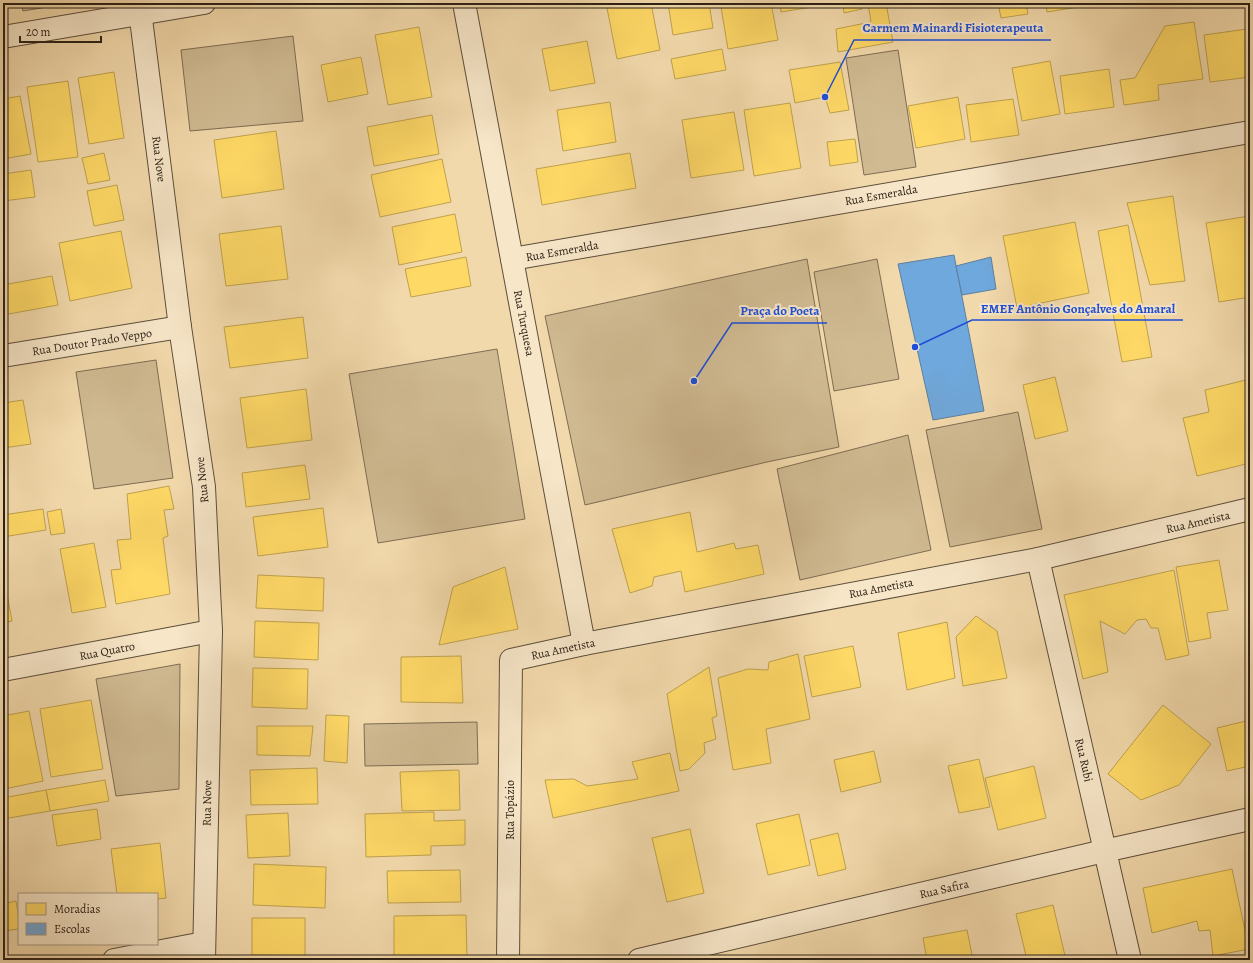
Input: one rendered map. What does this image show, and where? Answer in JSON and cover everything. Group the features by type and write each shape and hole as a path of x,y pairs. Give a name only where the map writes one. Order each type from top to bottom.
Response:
{"street":[{"path":"3,37 140,8 204,3"},
{"name":"Rua Turquesa","path":"464,3 584,644"},
{"name":"Rua Nove","path":"140,8 180,327 204,487 211,631 204,952"},
{"name":"Rua Esmeralda","path":"512,259 1250,132"},
{"name":"Rua Doutor Prado Veppo","path":"3,356 180,327"},
{"name":"Rua Ametista","path":"511,660 584,644 1038,559 1250,510"},
{"name":"Rua Rubi","path":"1038,559 1130,960"},
{"name":"Rua Quatro","path":"3,670 211,631"},
{"name":"Rua Topázio","path":"508,960 511,660"},
{"name":"Rua Safira","path":"638,960 1104,851 1250,819"},
{"path":"114,960 204,952"}],"shaded area":[{"path":"21,3 58,3 59,5 23,11"},
{"path":"293,36 303,121 190,131 181,50"},
{"path":"898,50 916,167 864,175 846,58"},
{"path":"807,259 839,447 767,462 585,505 545,316"},
{"path":"877,259 899,379 834,391 814,272"},
{"path":"497,349 525,519 378,543 349,374"},
{"path":"156,360 173,478 94,489 76,372"},
{"path":"1018,412 1042,529 950,547 926,430"},
{"path":"908,435 931,550 800,580 777,469"},
{"path":"180,664 179,789 116,796 96,679"},
{"path":"477,722 478,764 365,766 364,724"}],"building: Moradias":[{"path":"606,3 651,3 660,50 617,59"},
{"path":"668,3 709,3 713,28 673,35"},
{"path":"729,3 771,3 778,40 728,49 721,7 729,5"},
{"path":"780,3 831,3 831,4 781,12"},
{"path":"843,3 861,3 862,9 844,13"},
{"path":"868,3 886,3 893,42 838,52 836,29 871,22"},
{"path":"948,3 974,3 949,7"},
{"path":"998,3 1026,3 1028,14 1001,18"},
{"path":"1046,3 1090,3 1091,5 1047,12"},
{"path":"1194,22 1203,79 1158,85 1159,100 1124,105 1120,80 1135,78 1165,26"},
{"path":"419,27 432,97 388,105 375,35"},
{"path":"1247,29 1250,55 1250,77 1210,82 1204,35"},
{"path":"587,41 595,83 550,91 542,49"},
{"path":"722,49 726,70 675,79 671,59"},
{"path":"361,57 368,94 328,102 321,65"},
{"path":"1050,61 1060,114 1022,121 1012,68"},
{"path":"840,62 849,110 830,113 825,97 795,103 789,70"},
{"path":"1109,69 1114,107 1065,114 1060,76"},
{"path":"114,72 124,138 89,144 78,78"},
{"path":"68,81 78,157 38,162 27,87"},
{"path":"20,96 31,154 3,159 3,99"},
{"path":"958,97 965,139 916,148 908,106"},
{"path":"1013,99 1019,135 971,142 966,105"},
{"path":"610,102 616,142 563,151 557,110"},
{"path":"790,103 801,168 754,176 744,110"},
{"path":"734,112 744,170 691,178 682,120"},
{"path":"432,115 439,154 374,166 367,127"},
{"path":"276,131 284,189 222,198 214,140"},
{"path":"855,139 858,162 830,166 827,142"},
{"path":"104,153 110,180 88,184 82,158"},
{"path":"630,153 636,188 542,205 536,169"},
{"path":"442,159 451,202 380,217 371,175"},
{"path":"31,170 35,197 3,201 3,174"},
{"path":"117,185 124,220 94,226 87,191"},
{"path":"1173,196 1185,281 1150,285 1127,203"},
{"path":"455,214 462,252 399,265 392,227"},
{"path":"1249,216 1250,297 1219,302 1206,223"},
{"path":"1075,222 1089,293 1017,308 1003,236"},
{"path":"1128,225 1152,357 1122,362 1098,231"},
{"path":"281,226 288,279 226,286 219,234"},
{"path":"121,231 132,288 70,301 59,243"},
{"path":"466,257 471,286 411,297 405,269"},
{"path":"52,276 58,305 3,315 3,285"},
{"path":"303,317 308,358 230,368 224,327"},
{"path":"1055,377 1068,431 1035,439 1023,385"},
{"path":"1250,379 1250,463 1197,476 1183,418 1209,412 1205,390"},
{"path":"306,389 312,440 247,448 240,398"},
{"path":"23,400 31,444 3,448 3,403"},
{"path":"305,465 310,499 246,507 242,473"},
{"path":"169,486 174,509 164,510 168,536 163,538 170,594 116,604 111,570 121,569 117,540 131,539 127,494"},
{"path":"323,508 328,547 258,556 253,517"},
{"path":"43,509 46,530 3,537 3,515"},
{"path":"61,509 65,533 51,535 47,512"},
{"path":"690,512 697,552 734,543 736,549 758,545 764,574 685,592 681,571 654,577 652,586 630,593 612,529"},
{"path":"94,543 106,607 72,613 60,549"},
{"path":"1250,555 1250,572 1245,556"},
{"path":"1219,560 1228,610 1207,613 1211,638 1189,642 1176,567"},
{"path":"505,567 518,629 439,645 453,587"},
{"path":"1174,570 1189,655 1166,660 1158,628 1151,628 1146,619 1137,620 1125,634 1100,621 1108,672 1083,679 1064,595"},
{"path":"3,573 12,621 3,623"},
{"path":"258,575 324,578 323,611 256,608"},
{"path":"976,616 997,631 1007,678 963,686 956,637"},
{"path":"255,621 319,623 318,660 254,657"},
{"path":"947,622 955,678 907,690 898,633"},
{"path":"853,646 861,687 812,697 804,656"},
{"path":"798,654 810,719 766,729 771,763 733,770 718,678 748,669 768,670 769,662"},
{"path":"461,656 463,703 401,702 401,657"},
{"path":"709,667 717,716 712,718 716,739 704,743 705,753 689,769 680,771 667,694"},
{"path":"253,668 308,669 307,709 252,707"},
{"path":"91,700 103,769 51,777 40,709"},
{"path":"1163,705 1211,744 1179,785 1141,800 1108,774"},
{"path":"29,711 43,781 4,789 3,716"},
{"path":"326,715 349,716 347,763 324,761"},
{"path":"1250,720 1250,766 1227,771 1217,728"},
{"path":"257,726 313,726 310,756 257,755"},
{"path":"874,751 881,782 841,792 834,760"},
{"path":"670,753 679,791 553,818 545,780 574,779 587,786 638,779 632,762"},
{"path":"979,759 990,807 959,813 948,766"},
{"path":"1034,766 1046,818 998,830 985,778"},
{"path":"317,768 318,804 251,805 250,770"},
{"path":"459,770 460,810 402,811 400,772"},
{"path":"105,780 109,801 50,811 46,790"},
{"path":"46,790 50,811 3,819 3,798"},
{"path":"97,809 101,839 57,846 52,815"},
{"path":"434,812 434,821 465,820 465,845 431,846 431,855 366,857 365,814"},
{"path":"288,813 290,856 248,858 246,815"},
{"path":"799,814 810,865 768,875 756,824"},
{"path":"690,829 704,893 667,902 652,838"},
{"path":"838,833 846,869 818,876 810,840"},
{"path":"160,843 166,898 158,899 158,893 117,893 111,849"},
{"path":"254,864 326,867 325,908 253,905"},
{"path":"1232,869 1249,949 1213,956 1210,930 1199,931 1197,921 1152,933 1143,888"},
{"path":"460,870 461,902 388,903 387,871"},
{"path":"3,884 7,903 16,901 18,929 3,931"},
{"path":"1053,905 1066,960 1027,960 1016,914"},
{"path":"466,915 467,957 394,958 394,916"},
{"path":"252,918 305,918 305,956 252,955"},
{"path":"967,930 973,960 927,960 923,938"}],"building: Escolas":[{"path":"954,255 984,411 933,420 898,264"},
{"path":"991,257 996,289 962,295 956,266"}],"place":[{"name":"Carmem Mainardi Fisioterapeuta","path":"825,97"},
{"name":"EMEF Antônio Gonçalves do Amaral","path":"915,347"},
{"name":"Praça do Poeta","path":"694,381"}]}
